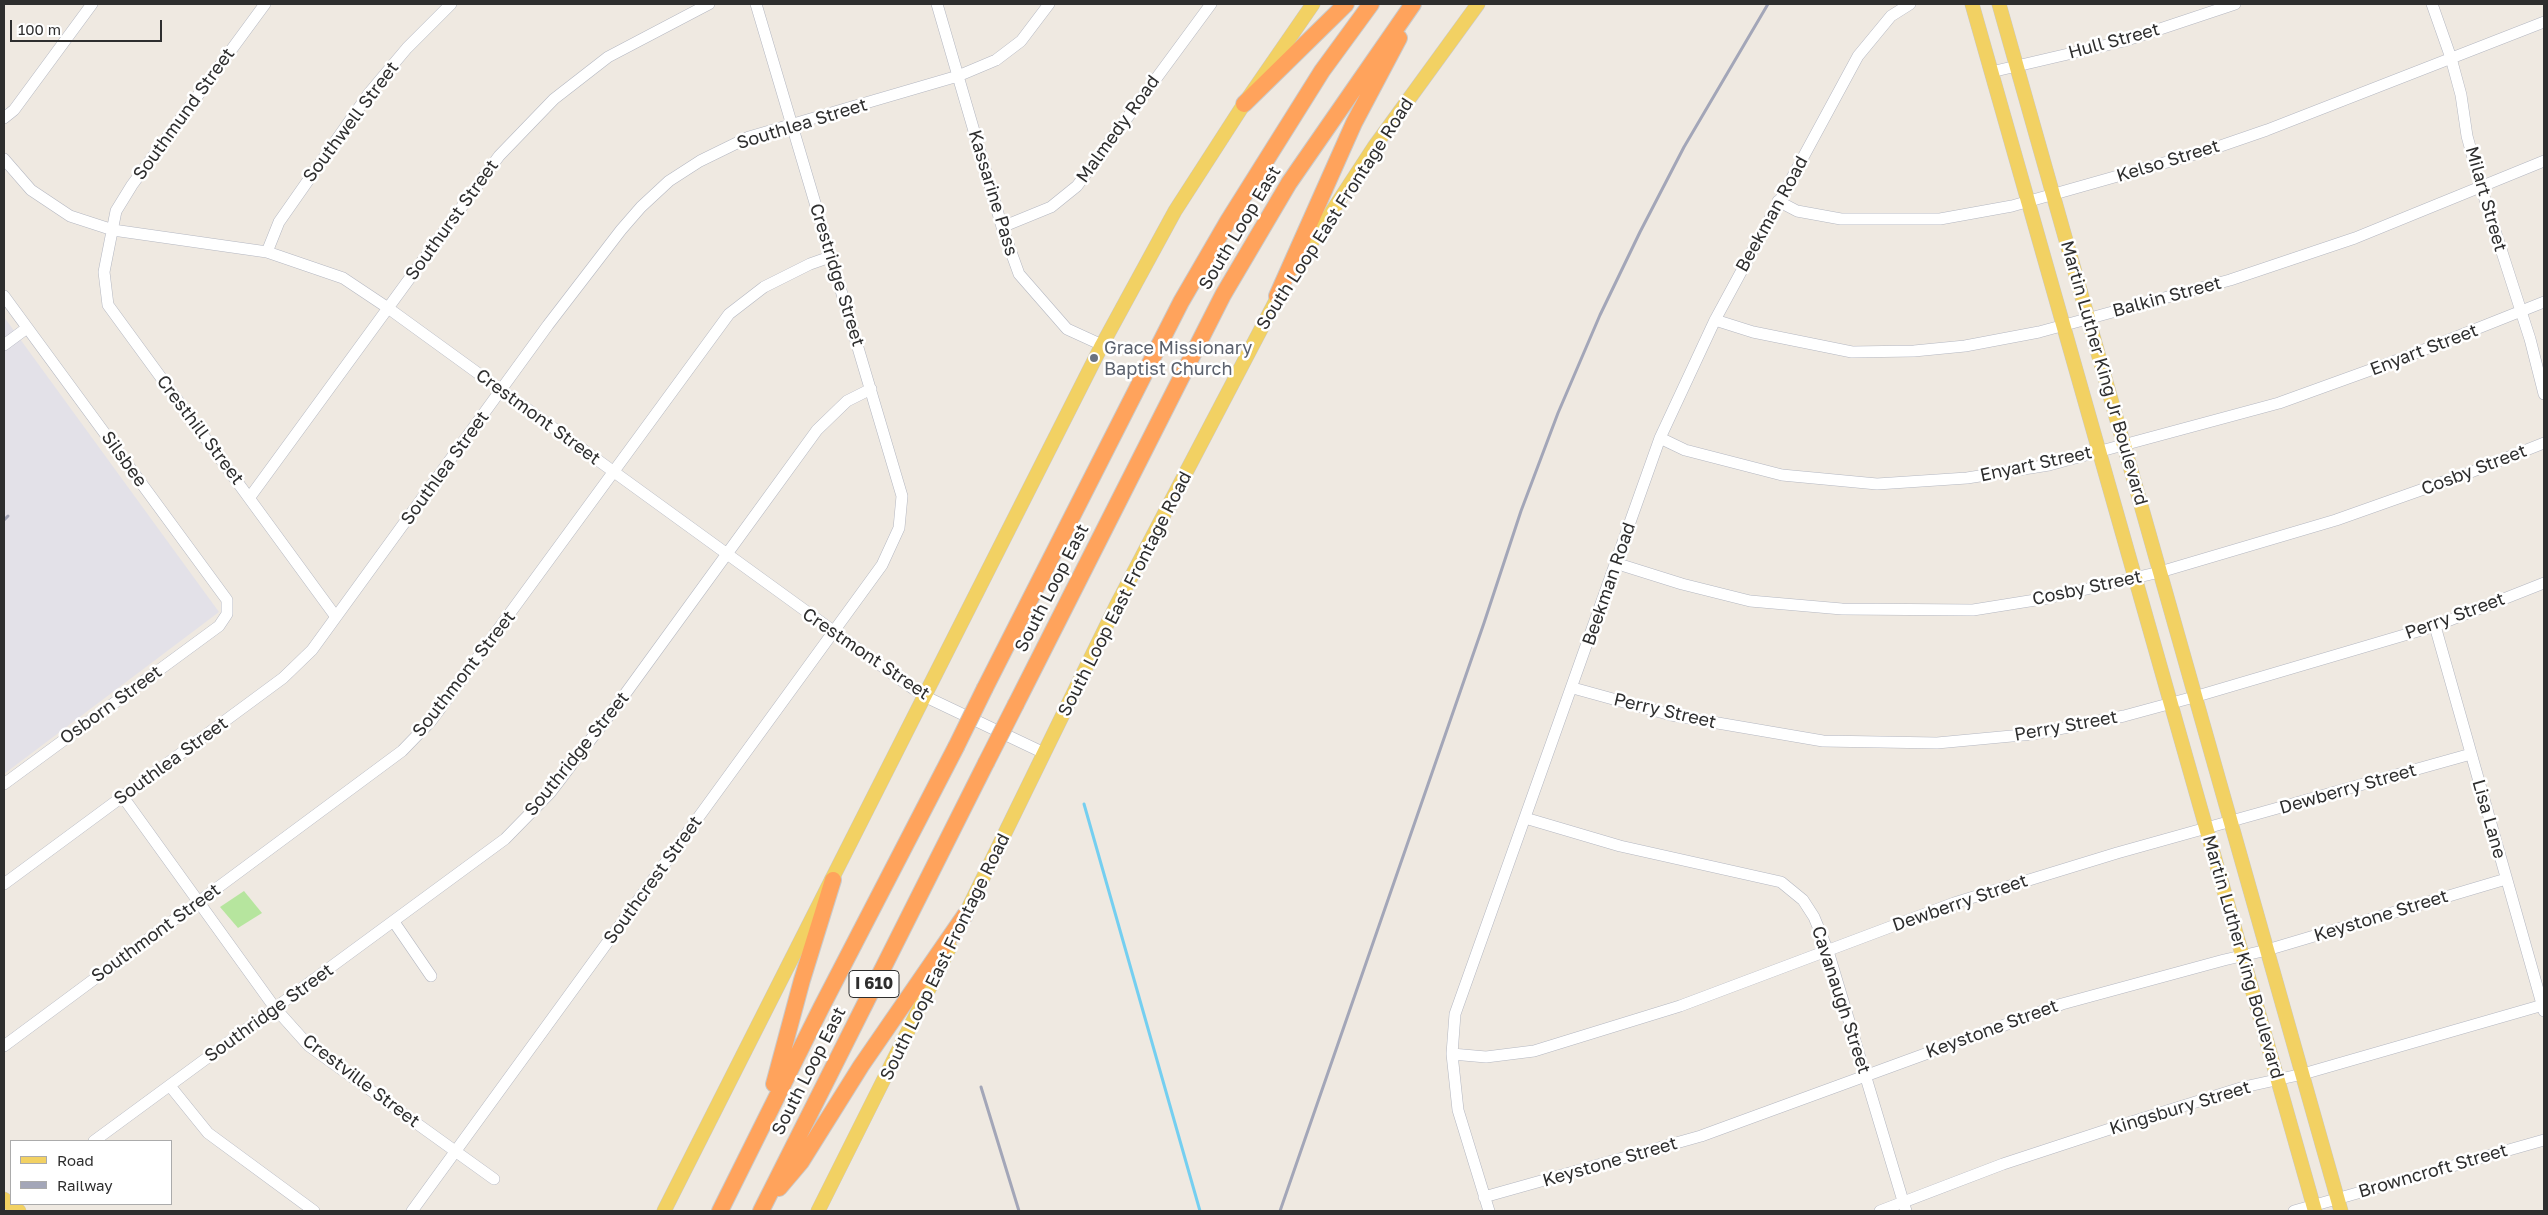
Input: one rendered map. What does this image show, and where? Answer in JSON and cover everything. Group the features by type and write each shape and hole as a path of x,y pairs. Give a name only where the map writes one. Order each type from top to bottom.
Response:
{"highway":[{"path":"1244,104 1346,4"},
{"name":"South Loop East","path":"720,1211 1181,302 1228,220 1322,71 1371,4"},
{"name":"South Loop East","path":"762,1209 1223,295 1289,183 1413,4"},
{"path":"1277,296 1354,123 1417,4"},
{"path":"765,1120 802,980 833,880"},
{"path":"762,1209 801,1162 860,1066 965,915"}],"main road":[{"path":"664,1211 1102,345 1175,211 1244,104 1313,4"},
{"name":"South Loop East Frontage Road","path":"818,1211 1116,606 1277,296 1374,147 1478,4"},
{"name":"Martin Luther King Jr Boulevard","path":"1972,4 2170,703"},
{"name":"Martin Luther King Jr Boulevard","path":"1999,4 2208,742"},
{"name":"Martin Luther King Boulevard","path":"2170,703 2314,1208"},
{"name":"Martin Luther King Boulevard","path":"2208,742 2339,1204"}],"street":[{"path":"4,118 14,110 92,4"},
{"name":"Southmund Street","path":"113,230 116,211 132,185 265,4"},
{"name":"Southwell Street","path":"267,252 279,222 370,92 407,48 451,4"},
{"name":"Southurst Street","path":"250,497 499,156 554,99 608,57 709,4"},
{"name":"Crestridge Street","path":"756,4 902,496 899,528 890,547"},
{"name":"Kassarine Pass","path":"937,4 1002,227 1019,274 1067,329 1102,345"},
{"name":"Southlea Street","path":"4,884 283,678 312,650 566,301 641,207 669,181 700,161 749,137 958,76 996,60 1021,41 1049,4"},
{"name":"Malmedy Road","path":"1002,227 1051,207 1077,186 1211,4"},
{"name":"Beekman Road","path":"1489,1211 1458,1110 1452,1054 1455,1014 1573,688 1660,438 1715,320 1858,56 1891,16 1910,4"},
{"name":"Hull Street","path":"1991,72 2124,41 2235,4"},
{"name":"Milart Street","path":"2432,4 2451,58 2481,187 2544,394"},
{"name":"Kelso Street","path":"1778,201 1796,211 1841,219 1940,219 2028,202 2206,151 2267,130 2544,22"},
{"name":"Crestmont Street","path":"4,159 31,190 70,216 113,230 267,252 343,278 388,308 832,632 924,696 1044,753"},
{"name":"Balkin Street","path":"1715,320 1753,332 1852,352 1914,351 1965,346 2039,332 2230,280 2346,241 2544,161"},
{"name":"Cresthill Street","path":"113,230 104,272 108,305 336,617"},
{"name":"Southmont Street","path":"4,1046 402,752 431,721 729,314 764,287 810,264 830,257"},
{"name":"Silsbee","path":"4,296 227,600 227,614 219,626"},
{"name":"Enyart Street","path":"1660,438 1685,450 1782,475 1877,484 1967,478 2049,465 2279,404 2398,360 2544,302"},
{"path":"4,345 27,328"},
{"name":"Southridge Street","path":"95,1140 505,839 550,793 727,555 817,430 847,402 871,389"},
{"name":"Cosby Street","path":"1615,563 1682,584 1750,601 1842,609 1972,610 2048,598 2160,572 2336,520 2466,474 2544,443"},
{"name":"Southcrest Street","path":"412,1211 882,565 890,547"},
{"name":"Perry Street","path":"1573,688 1670,716 1823,741 1937,743 2033,734 2124,716 2435,626 2544,583"},
{"name":"Osborn Street","path":"4,784 219,626"},
{"name":"Lisa Lane","path":"2435,626 2543,1008"},
{"name":"Dewberry Street","path":"1452,1054 1486,1057 1534,1051 1680,1006 1954,903 2206,827 2231,822 2471,754"},
{"name":"Crestville Street","path":"123,797 275,1008 309,1046 494,1179"},
{"name":"Cavanaugh Street","path":"1525,818 1620,846 1781,882 1803,900 1814,917 1828,951 1904,1207"},
{"name":"Keystone Street","path":"1484,1197 1701,1136 2062,1004 2267,950 2506,879"},
{"path":"394,922 431,976"},
{"name":"Kingsbury Street","path":"1880,1211 1904,1207 2022,1158 2235,1090 2303,1074 2543,1008"},
{"path":"170,1086 208,1133 314,1211"},
{"name":"Browncroft Street","path":"2294,1211 2339,1204 2544,1140"}],"shaded area":[{"path":"4,317 219,612 4,774"}],"green space":[{"path":"244,891 262,913 238,928 220,907"}],"waterway":[{"path":"1084,804 1200,1211"}],"railway":[{"path":"1280,1211 1521,511 1558,413 1600,315 1640,232 1684,147 1768,4"},
{"path":"4,520 8,516"},
{"path":"981,1087 1019,1211"}],"place":[{"name":"Grace Missionary Baptist Church","path":"1094,358"}]}
